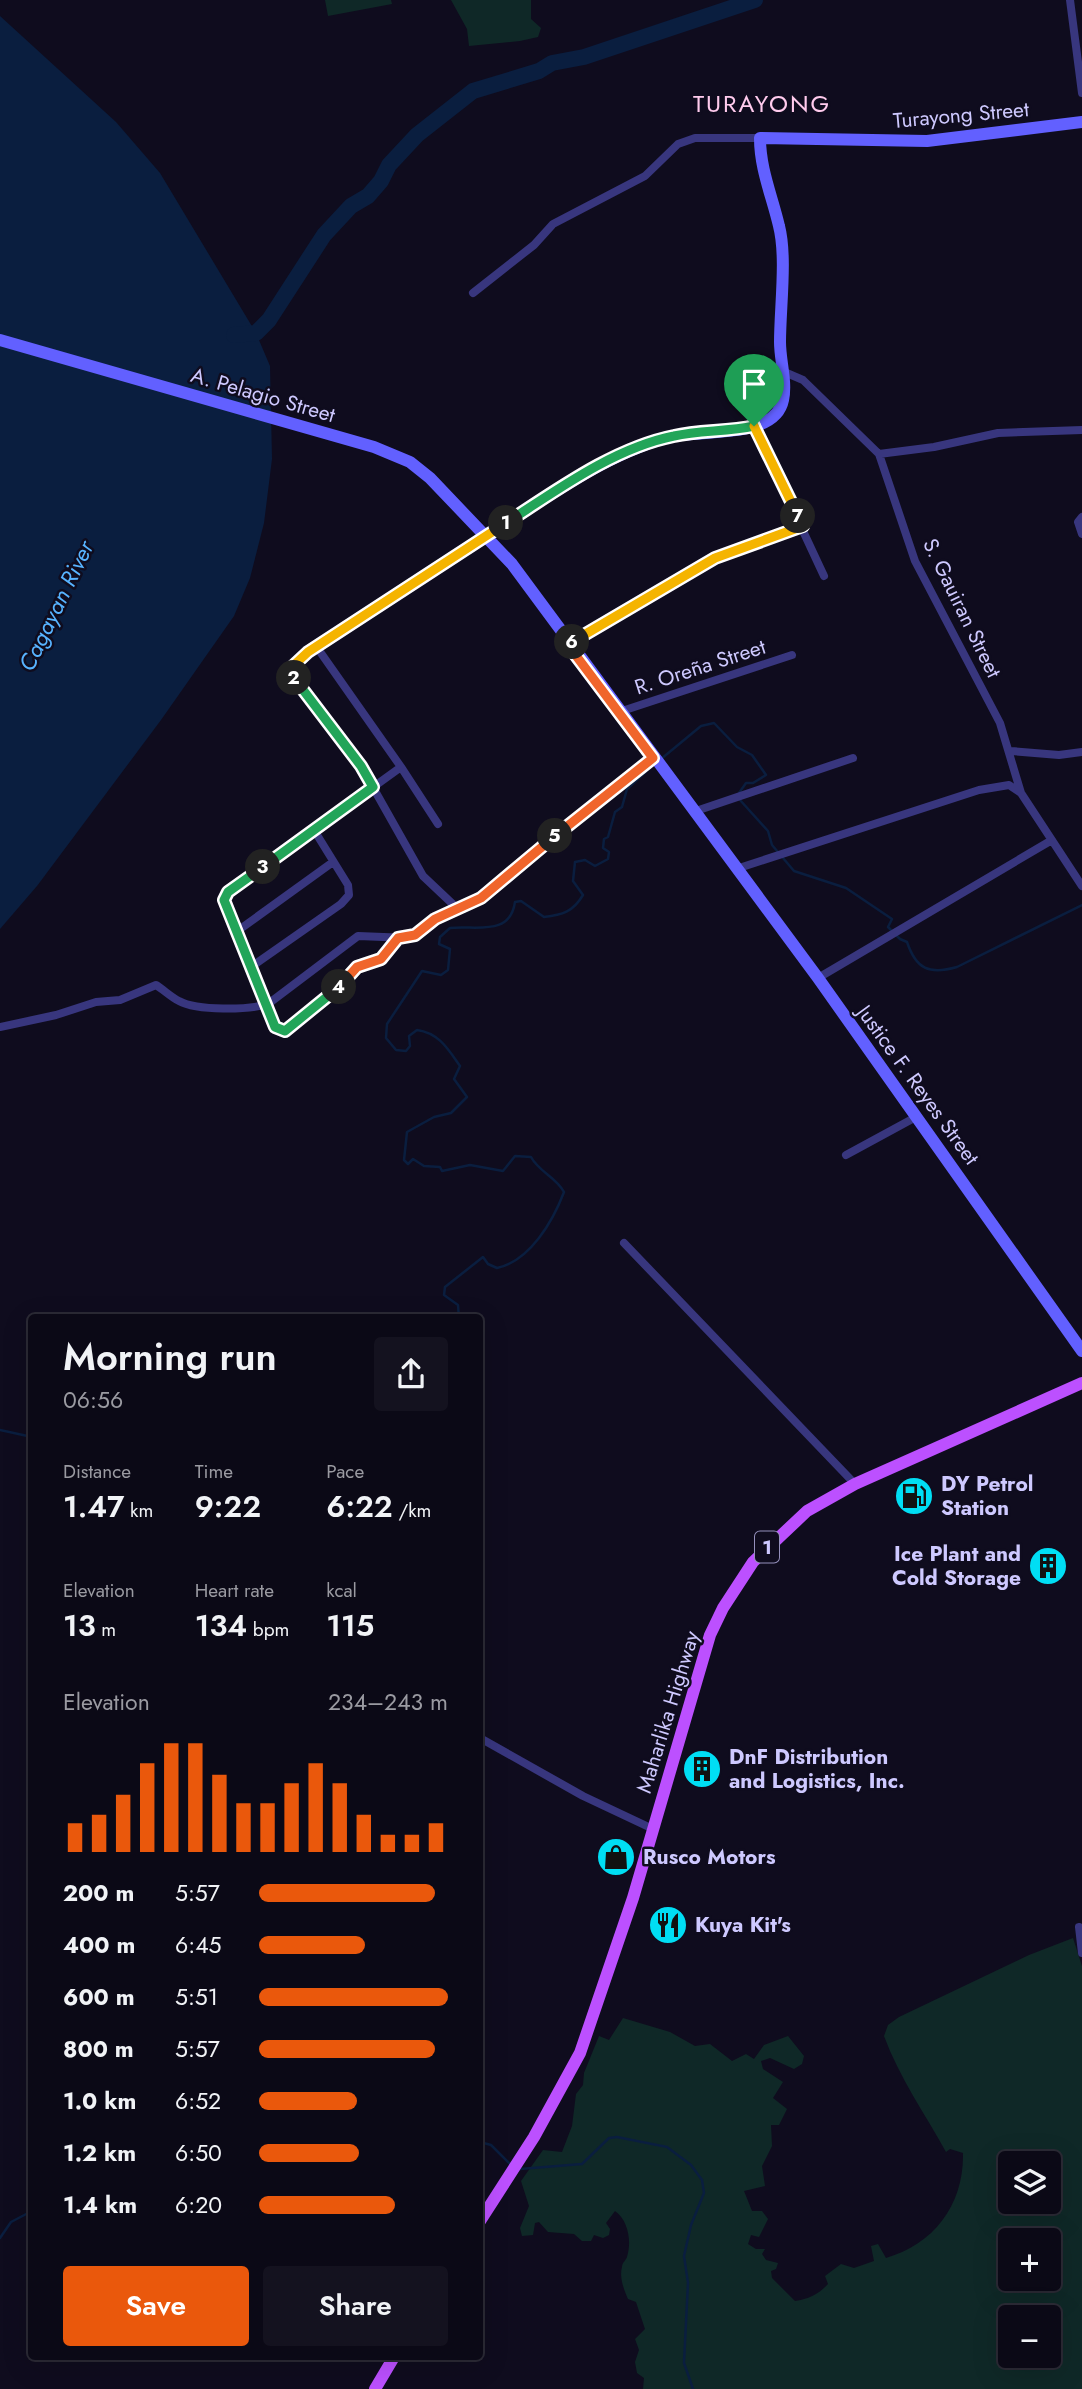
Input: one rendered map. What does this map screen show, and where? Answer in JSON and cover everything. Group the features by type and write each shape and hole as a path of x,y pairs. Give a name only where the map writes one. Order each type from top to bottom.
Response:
{"main road":[{"name":"Turayong Street","path":"760,138 927,141 1082,121"},
{"path":"488,536 544,499 635,449 671,436 754,426 774,417 779,410 784,390 781,237 762,169 760,138"},
{"name":"A. Pelagio Street","path":"0,340 373,446 410,462 430,478 512,564 619,712"},
{"name":"Justice F. Reyes Street","path":"619,712 818,978 1082,1351"},
{"name":"Maharlika Highway","path":"483,2216 534,2137 580,2053 653,1829 710,1635 723,1608 753,1562 786,1527 828,1498 1082,1383"},
{"path":"375,2389 392,2360"}],"street":[{"path":"1070,0 1082,93"},
{"path":"473,293 534,245 560,219 645,176 678,144 695,138 760,138"},
{"name":"S. Gauiran Street","path":"782,371 803,380 879,454 924,581 941,606 1010,751 1021,793 1082,886"},
{"path":"754,426 803,526 824,576"},
{"path":"879,454 934,447 998,433 1082,430"},
{"path":"1082,517 1078,522 1082,534"},
{"path":"568,645 715,558 803,526"},
{"path":"459,910 423,876 361,766 292,675 296,662 316,646 488,536"},
{"path":"316,646 439,824"},
{"name":"R. Oreña Street","path":"619,712 792,655"},
{"path":"1010,751 1059,755 1082,752"},
{"path":"693,812 793,780 837,761 853,758"},
{"path":"0,1027 56,1015 96,1002 120,1000 156,985 181,1002 255,1008 268,1004 358,936 398,938 415,935 435,919 481,898 655,761"},
{"path":"398,938 381,959 357,967 331,997 285,1031 275,1027 268,1004 225,904 228,892 401,766"},
{"path":"736,869 979,790 1009,785 1021,793"},
{"path":"251,967 345,900 349,890 314,830"},
{"path":"818,978 1052,840"},
{"path":"236,932 333,862"},
{"path":"846,1155 916,1117"},
{"path":"624,1243 855,1484"},
{"path":"483,1740 583,1796 653,1829"},
{"path":"1079,1927 1082,1953"}],"green space":[{"path":"325,0 391,0 392,4 328,16"},
{"path":"451,0 531,0 531,19 541,28 538,37 469,46 467,29"},
{"path":"1073,1938 1082,1966 1082,2389 643,2389 644,2378 637,2373 635,2362 639,2350 635,2339 645,2329 636,2302 628,2299 622,2283 621,2271 627,2257 629,2238 623,2220 615,2211 606,2223 610,2229 609,2235 603,2238 594,2235 591,2241 582,2241 574,2234 548,2232 539,2222 535,2223 533,2235 522,2236 520,2228 529,2206 521,2181 543,2150 562,2152 572,2126 576,2094 583,2085 584,2073 599,2036 609,2040 623,2018 670,2032 695,2046 710,2044 732,2061 746,2054 754,2059 764,2045 788,2036 804,2056 802,2064 794,2069 770,2058 761,2061 763,2069 783,2082 773,2098 787,2109 779,2125 771,2125 772,2146 762,2166 765,2186 744,2191 752,2211 762,2211 768,2219 759,2237 751,2235 748,2244 756,2249 765,2249 762,2254 766,2260 778,2263 776,2269 771,2271 772,2278 795,2301 825,2288 828,2284 825,2276 841,2264 854,2268 874,2261 871,2246 878,2244 886,2258 918,2243 943,2220 958,2189 963,2153 950,2149 946,2152 905,2081 884,2036 888,2025 899,2017 1029,1955"}],"water":[{"name":"Cagayan River","path":"0,16 116,122 160,173 256,333 270,366 272,459 264,523 250,578 234,616 161,720 37,886 0,929"}],"waterway":[{"path":"234,335 256,333 269,320 324,235 351,206 368,196 381,181 389,165 417,135 473,91 539,71 552,63 584,57 755,0"},
{"path":"661,759 701,726 714,723 737,747 752,755 766,775 753,783 746,783 739,793 740,800 768,831 772,845 794,871 846,888 892,919 888,927 907,942 919,964 925,968 939,970 957,967 1082,905"},
{"path":"459,1314 458,1305 444,1295 445,1287 483,1257 488,1264 497,1268 520,1257 547,1227 564,1192 531,1157 515,1156 503,1171 470,1165 442,1171 440,1167 424,1166 413,1159 408,1164 404,1160 407,1132 434,1117 451,1113 467,1097 454,1079 460,1066 442,1043 431,1034 417,1030 409,1036 410,1046 406,1051 396,1050 386,1038 387,1024 422,971 441,975 448,970 450,949 439,944 440,937 450,928 499,925 512,913 515,902 521,901 544,917 562,914 571,909 583,895 573,881 575,862 585,860 595,866 608,859 609,852 603,848 604,839 608,837 615,812 622,807 627,789 653,765"},
{"path":"0,1430 28,1436"},
{"path":"520,2169 582,2164 609,2138 617,2137 667,2147 691,2165 702,2180 704,2193 691,2225 684,2256 688,2283 684,2363 693,2389"},
{"path":"483,2143 491,2145 511,2165"},
{"path":"0,2238 11,2222 28,2213"}],"place":[{"name":"DY Petrol Station","path":"914,1496"},
{"name":"Ice Plant and Cold Storage","path":"1048,1566"},
{"name":"DnF Distribution and Logistics, Inc.","path":"702,1769"},
{"name":"Rusco Motors","path":"616,1857"},
{"name":"Kuya Kit's","path":"668,1925"}],"district":[{"name":"TURAYONG","path":"762,103"}],"route":[{"path":"754,426 803,526 715,558 568,645 653,758 481,898 468,906 442,915 409,938 398,938 381,959 357,967 351,972 331,997 317,1009 285,1031 278,1031 225,904 225,896 373,787 361,766 295,680 291,670 296,662 362,615 544,499 616,458 671,436 722,432 754,426"}]}
